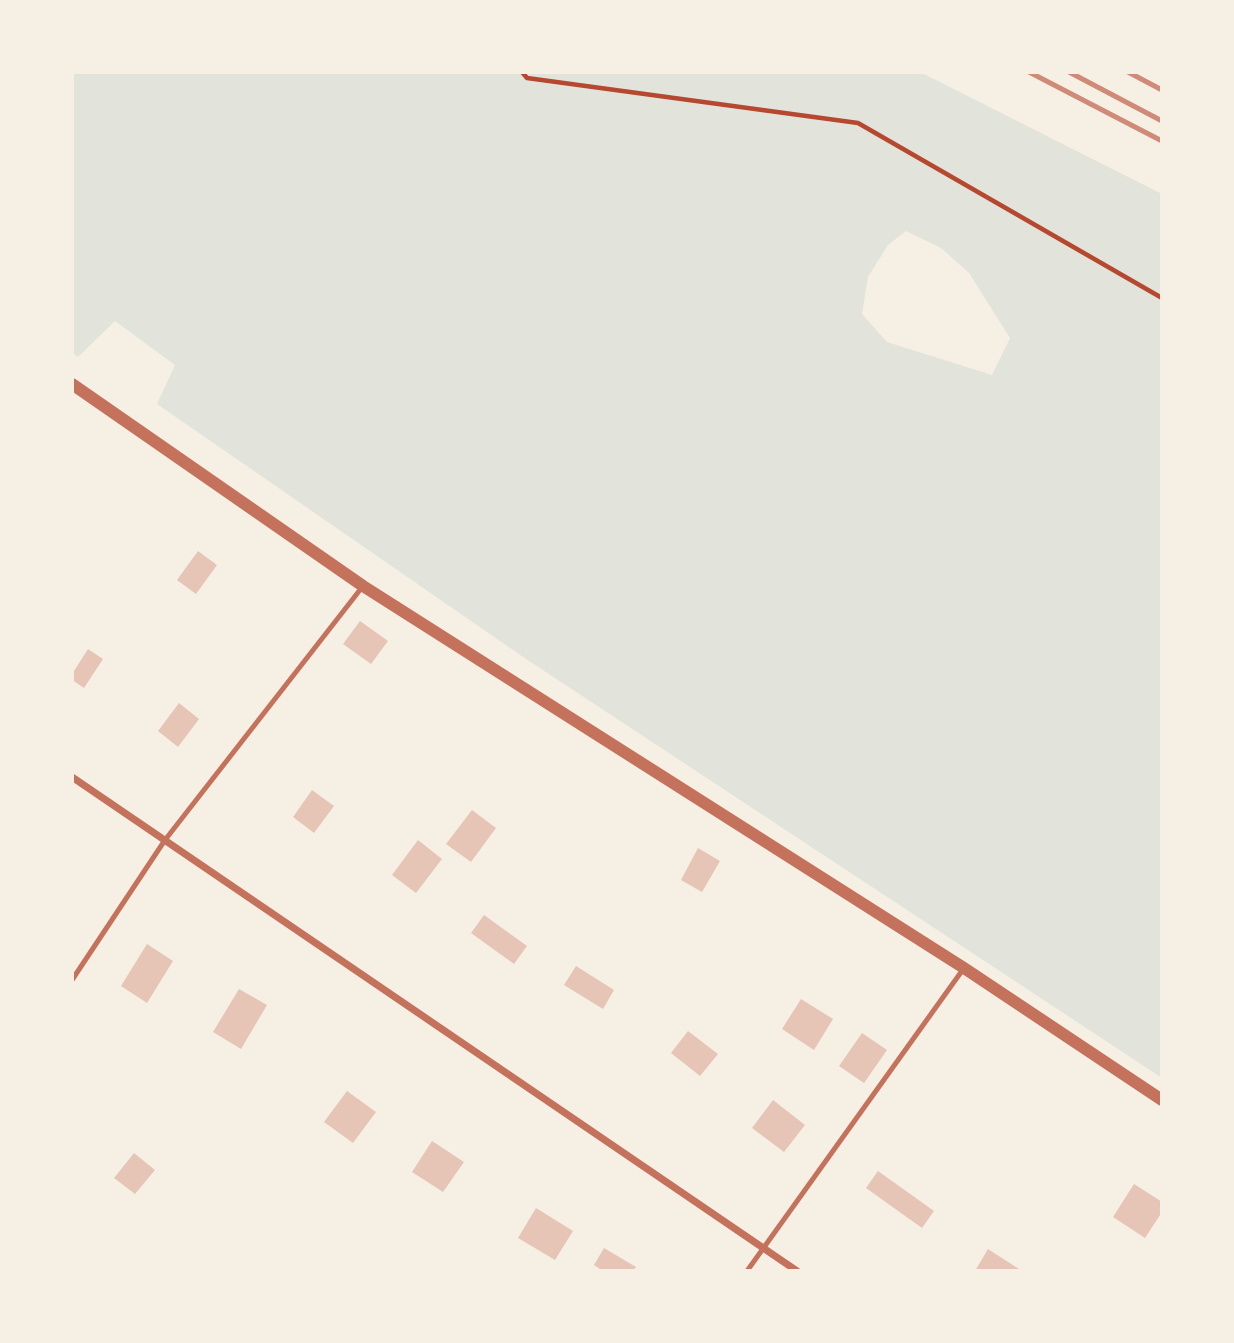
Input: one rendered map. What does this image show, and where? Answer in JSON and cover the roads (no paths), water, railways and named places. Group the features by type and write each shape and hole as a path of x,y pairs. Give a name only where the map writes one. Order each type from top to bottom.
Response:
{"street":[{"path":"72,384 363,586 964,968 1162,1100"},
{"path":"72,777 797,1271"}],"lane":[{"path":"72,980 166,839 363,586"},
{"path":"747,1271 964,968"}],"railway":[{"path":"1029,72 1162,141"},
{"path":"1069,72 1162,121"},
{"path":"1128,72 1162,90"}]}
